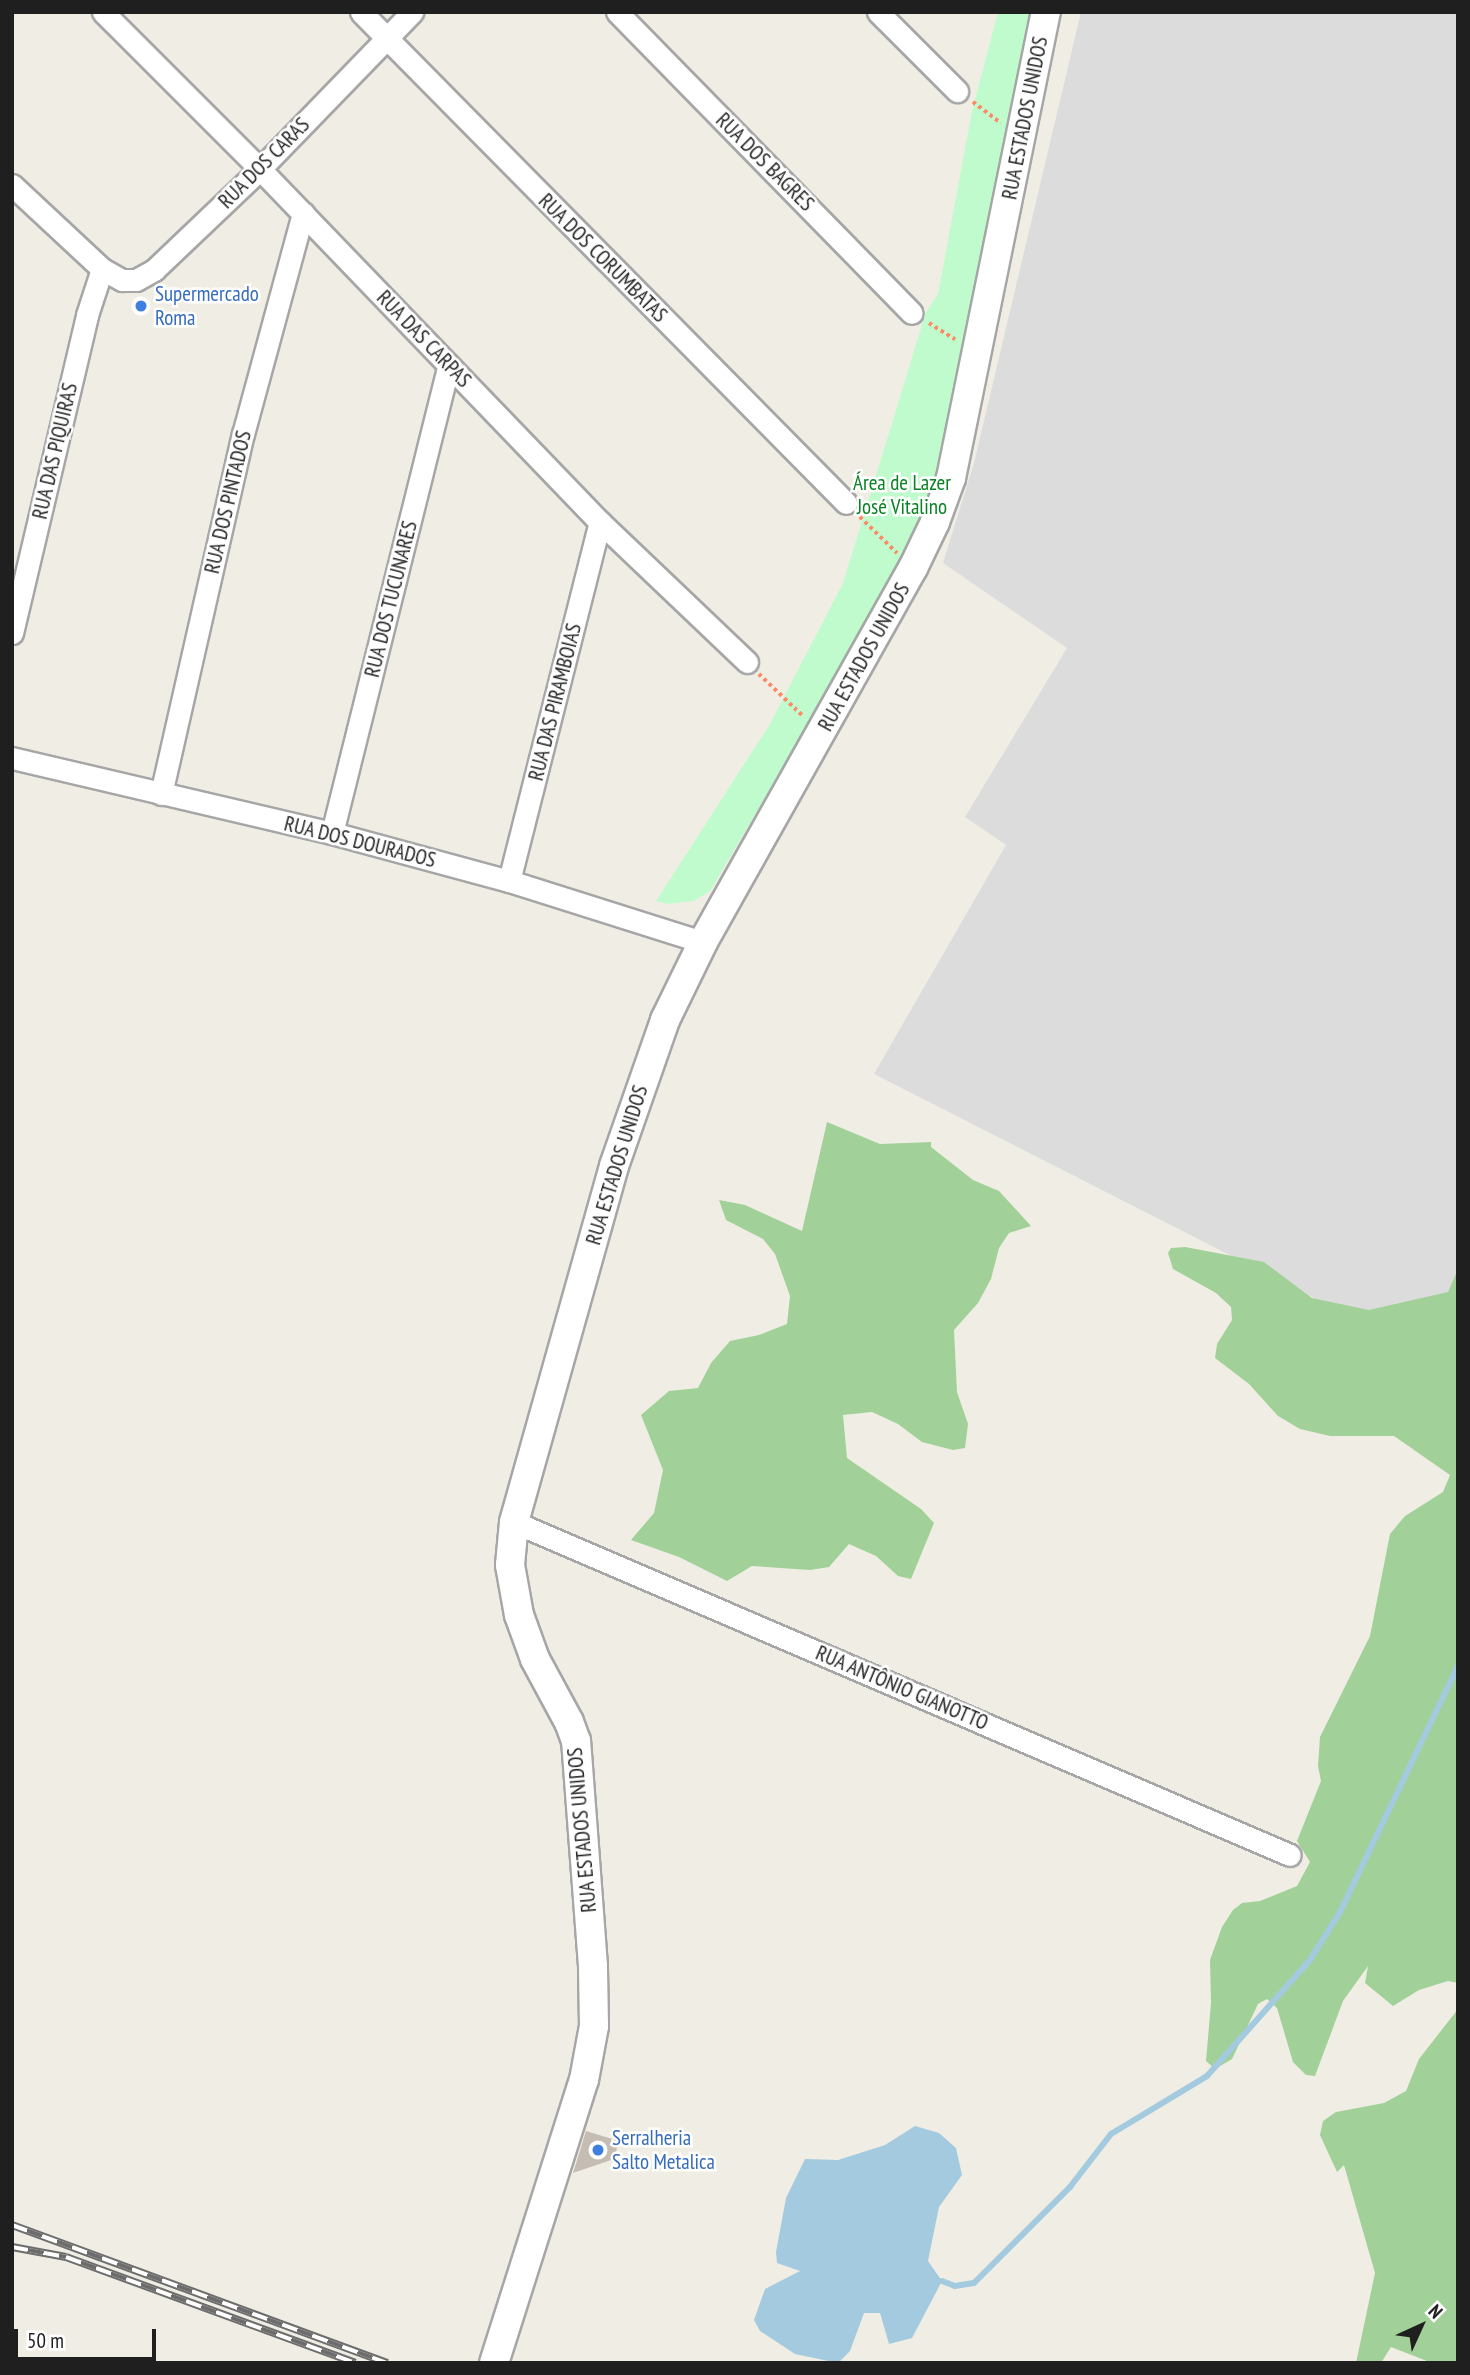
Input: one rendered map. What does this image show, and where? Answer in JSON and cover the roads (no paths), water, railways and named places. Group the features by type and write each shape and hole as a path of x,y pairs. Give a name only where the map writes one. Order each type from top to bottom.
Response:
{"street":[{"name":"RUA DAS CARPAS","path":"103,12 261,169 600,522 747,662"},
{"name":"RUA DOS CORUMBATAS","path":"361,12 846,503"},
{"name":"RUA DOS CARAS","path":"102,269 122,280 136,280 154,270 261,169 412,12"},
{"name":"RUA DOS BAGRES","path":"618,12 912,313"},
{"path":"878,12 957,91"},
{"name":"RUA ESTADOS UNIDOS","path":"494,2363 584,2080 594,2026 593,1966 576,1741 569,1722 535,1659 519,1615 510,1564 514,1522 614,1166 665,1020 704,942 913,568 935,522 951,478 1021,138 1043,17"},
{"path":"12,185 102,269"},
{"name":"RUA DOS PINTADOS","path":"161,794 243,434 303,213"},
{"name":"RUA DAS PIQUIRAS","path":"12,633 87,315 102,269"},
{"name":"RUA DOS TUCUNARES","path":"332,833 449,365"},
{"name":"RUA DAS PIRAMBOIAS","path":"509,881 600,522"},
{"name":"RUA DOS DOURADOS","path":"12,758 332,833 509,881 704,942"},
{"name":"RUA ANTÔNIO GIANOTTO","path":"514,1522 1290,1855"}],"water":[{"path":"915,2126 939,2133 956,2148 962,2175 939,2207 928,2261 942,2281 912,2338 889,2344 880,2313 864,2313 850,2351 838,2363 795,2354 760,2331 754,2320 765,2289 800,2271 777,2263 776,2252 786,2198 805,2159 838,2160 885,2145"}],"waterway":[{"path":"942,2281 955,2286 974,2283 1070,2187 1111,2134 1207,2076 1310,1960 1340,1912 1458,1666"}],"railway":[{"path":"12,2225 387,2363"},
{"path":"12,2247 66,2257 355,2363"}],"place":[{"name":"Supermercado Roma","path":"141,306"},
{"name":"Serralheria Salto Metalica","path":"598,2150"}],"park label":[{"name":"Área de Lazer José Vitalino","path":"902,495"}]}
